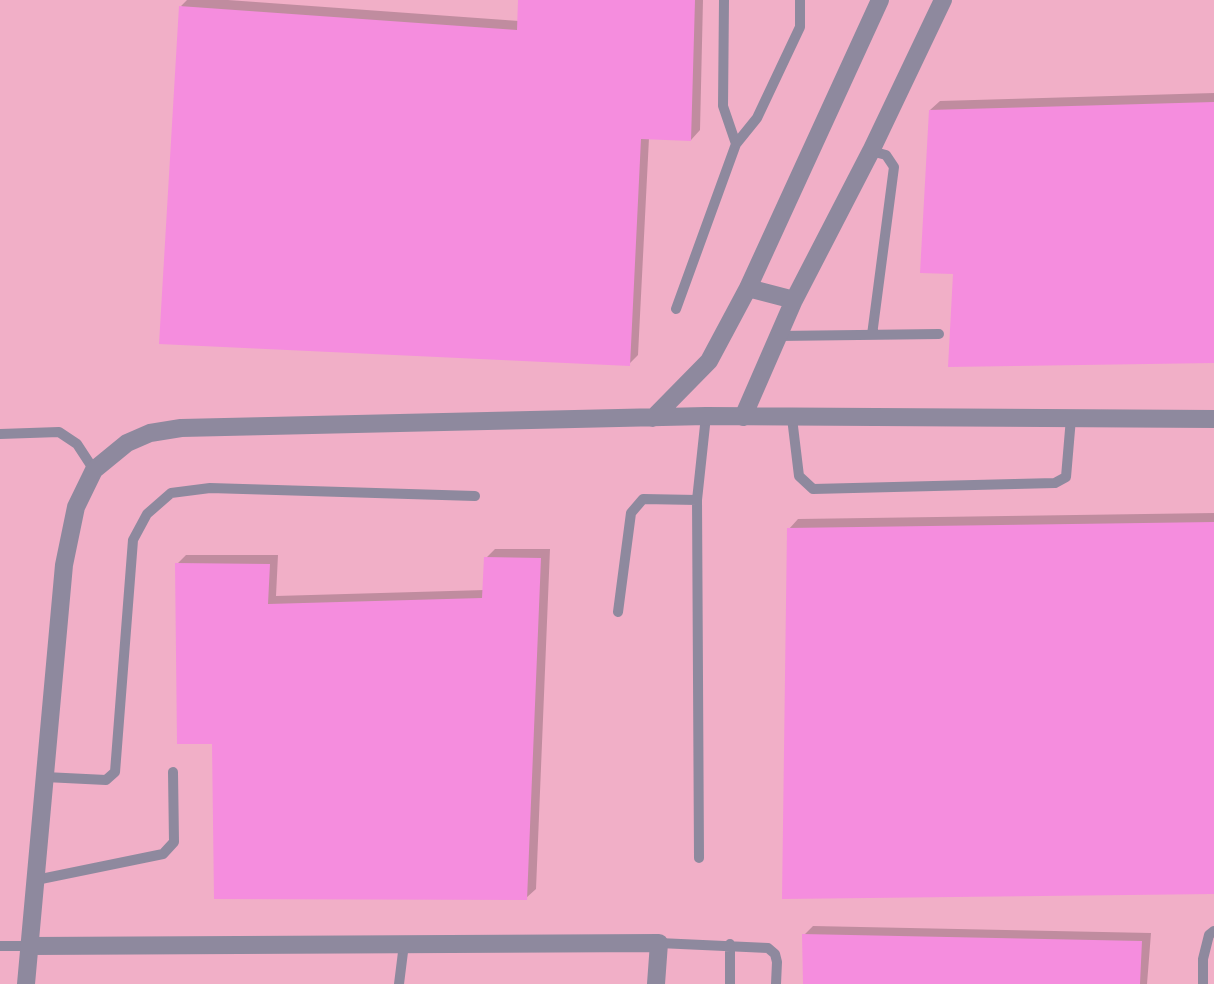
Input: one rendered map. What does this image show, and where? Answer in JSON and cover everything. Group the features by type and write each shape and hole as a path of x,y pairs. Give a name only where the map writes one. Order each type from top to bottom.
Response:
{"street":[{"path":"653,418 709,361 748,288 880,0"},
{"path":"743,417 794,300 871,151 943,0"},
{"path":"748,288 794,300"},
{"path":"26,984 64,565 76,507 94,470 127,443 150,433 181,428 706,416 1214,419"},
{"path":"30,946 659,943 656,984"}],"lane":[{"path":"724,0 723,106 736,144"},
{"path":"676,309 736,144 757,118 800,27 800,0"},
{"path":"871,151 886,155 894,167 872,335"},
{"path":"778,336 939,334"},
{"path":"699,858 697,500 706,416"},
{"path":"792,418 799,477 813,489 1055,484 1066,477 1071,418"},
{"path":"0,434 59,432 77,444 94,470"},
{"path":"45,777 106,780 115,772 133,540 147,514 171,493 211,488 475,496"},
{"path":"618,612 631,513 636,505 643,499 697,500"},
{"path":"36,880 163,854 174,842 173,772"},
{"path":"1203,984 1203,959 1209,935 1214,930"},
{"path":"659,943 730,944 768,948 777,962 776,984"},
{"path":"399,984 404,944"},
{"path":"730,944 730,984"},
{"path":"0,946 30,946"}],"shaded area":[{"path":"0,0 1214,0 1214,984 0,984"}],"building":[{"path":"518,0 695,0 691,141 641,139 630,366 159,344 179,6 517,30"},
{"path":"1214,102 1214,363 948,367 953,274 920,273 929,110"},
{"path":"1214,522 1214,894 782,899 787,528"},
{"path":"484,557 541,558 527,900 214,899 212,744 177,744 175,563 270,564 268,604 482,598"},
{"path":"802,934 1142,941 1140,984 803,984"}]}
